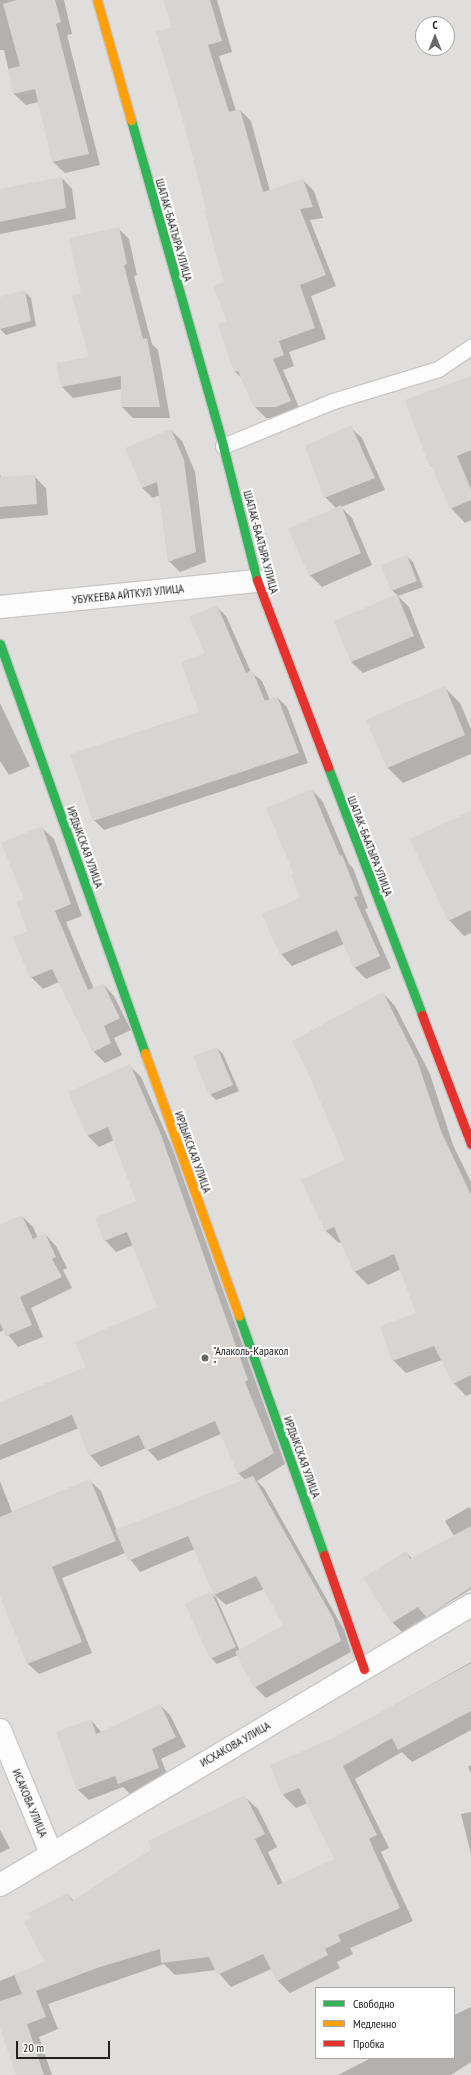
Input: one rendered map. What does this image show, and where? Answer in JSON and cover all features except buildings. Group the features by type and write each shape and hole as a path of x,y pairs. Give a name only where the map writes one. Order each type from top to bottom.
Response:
{"street":[{"name":"ШАПАК-БААТЫРА УЛИЦА","path":"97,0 223,446 257,581 471,1144"},
{"name":"УБУКЕЕВА АЙТКУЛ УЛИЦА","path":"0,607 257,581"},
{"name":"ИРДЫКСКАЯ УЛИЦА","path":"0,644 364,1669"},
{"name":"ИСХАКОВА УЛИЦА","path":"0,1884 471,1605"},
{"name":"ИСАКОВА УЛИЦА","path":"0,1730 51,1853"}],"lane":[{"path":"223,446 333,401 438,369 471,347"}],"shaded area":[{"path":"0,0 471,0 471,2075 0,2075"}],"traffic: fast":[{"path":"131,120 223,446 257,580"},
{"path":"0,644 145,1053"},
{"path":"328,767 422,1015"},
{"path":"239,1316 324,1555"}],"traffic: slow":[{"path":"97,0 131,120"},
{"path":"145,1053 239,1316"}],"traffic: jam":[{"path":"257,580 328,767"},
{"path":"422,1015 471,1144"},
{"path":"324,1555 364,1669"}],"place":[{"name":"\"Алаколь-Каракол \"","path":"205,1358"}]}
